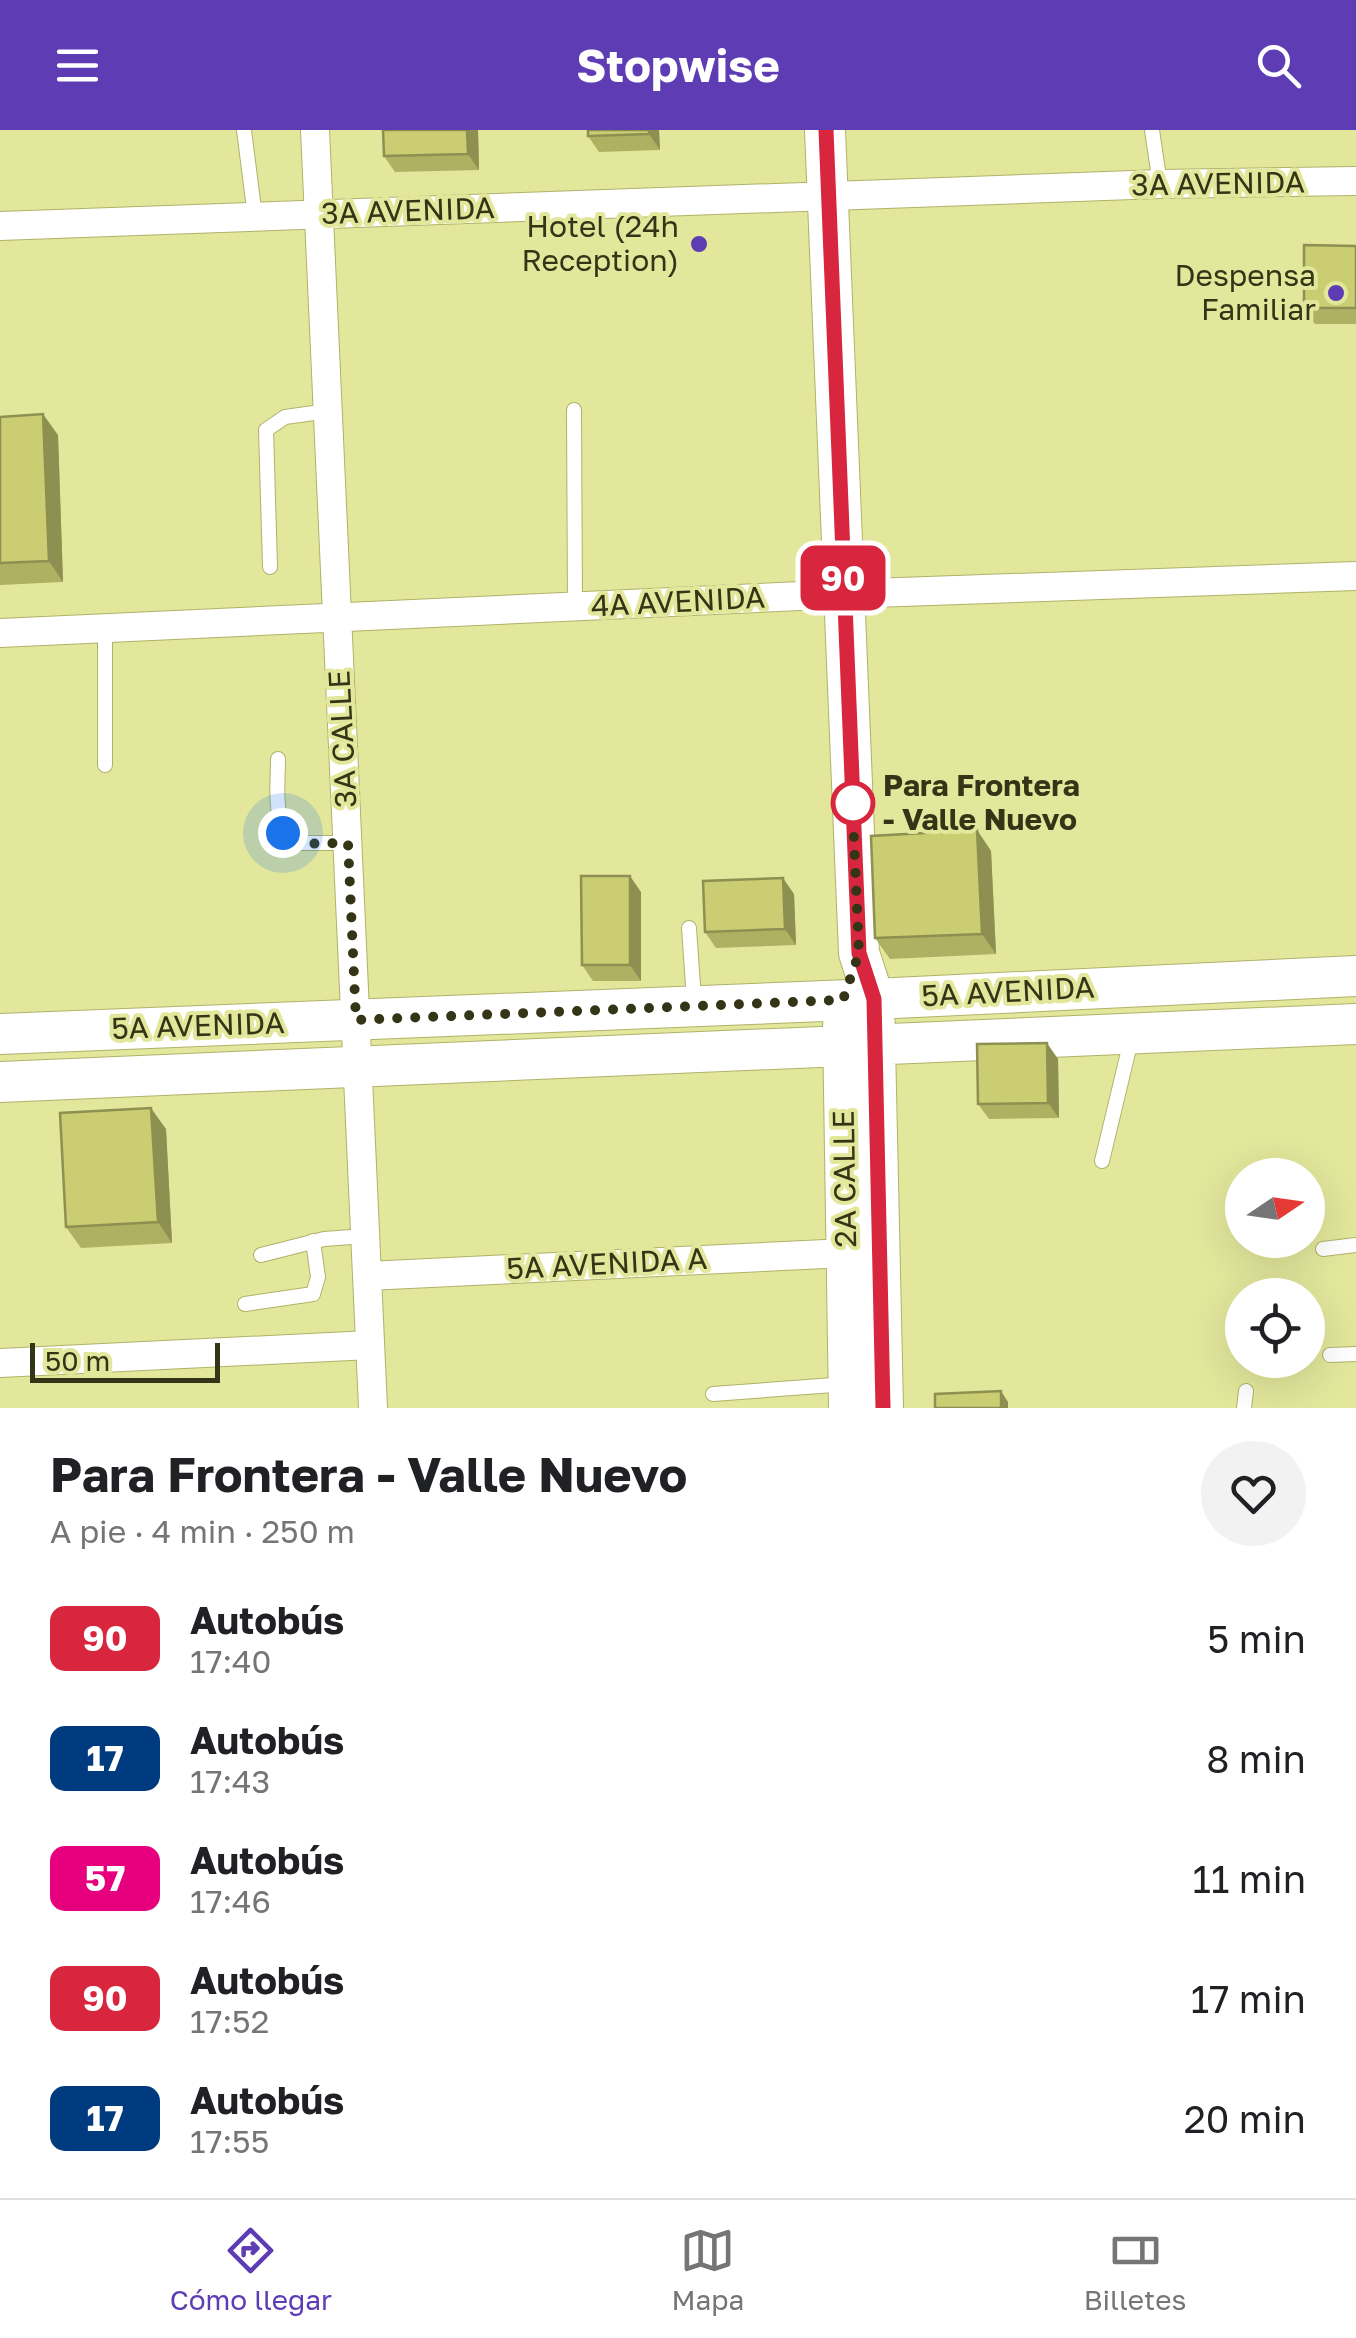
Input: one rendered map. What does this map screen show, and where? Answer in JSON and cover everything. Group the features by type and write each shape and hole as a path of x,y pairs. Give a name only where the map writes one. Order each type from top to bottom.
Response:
{"street":[{"name":"3A CALLE","path":"315,130 373,1408"},
{"name":"2A CALLE","path":"826,130 859,953 859,1047 846,1253 849,1396"},
{"name":"3A AVENIDA","path":"0,226 1160,184 1356,181"},
{"name":"4A AVENIDA","path":"0,633 844,594 1356,576"},
{"name":"5A AVENIDA","path":"0,1034 1356,976"},
{"path":"498,1014 500,1062"},
{"name":"5A AVENIDA","path":"0,1082 1356,1024"},
{"name":"2A CALLE","path":"859,1047 883,1408"},
{"name":"5A AVENIDA A","path":"367,1276 846,1253"},
{"path":"0,1363 370,1345"}],"lane":[{"path":"244,130 255,217"},
{"path":"1152,130 1160,184"},
{"path":"574,410 575,606"},
{"path":"270,567 266,430 285,417 328,411"},
{"path":"105,628 105,766"},
{"path":"278,759 278,817 283,833 294,844 348,843"},
{"path":"689,928 694,1006"},
{"path":"1102,1161 1132,1035"},
{"path":"261,1255 313,1241 365,1236"},
{"path":"245,1304 313,1294 318,1277 313,1241"},
{"path":"1325,1249 1356,1245"},
{"path":"1330,1355 1356,1354"},
{"path":"1244,1408 1246,1392"},
{"path":"713,1394 849,1396"}],"building":[{"path":"383,130 467,130 468,154 384,156"},
{"path":"588,130 649,130 649,134 588,136"},
{"path":"1304,245 1356,246 1356,308 1304,308"},
{"path":"43,414 49,561 0,563 0,417"},
{"path":"977,830 982,934 875,938 871,836"},
{"path":"581,876 630,876 630,965 582,965"},
{"path":"783,878 785,929 705,932 703,881"},
{"path":"1047,1043 1048,1103 978,1104 977,1044"},
{"path":"151,1108 158,1222 66,1227 60,1113"},
{"path":"1001,1391 1001,1408 935,1408 935,1394"}],"bus line":[{"name":"90","path":"826,130 859,953 874,999 883,1408"}],"place":[{"name":"Hotel (24h Reception)","path":"699,244"},
{"name":"Despensa Familiar","path":"1336,293"},
{"name":"Para Frontera - Valle Nuevo","path":"853,803"}],"route":[{"path":"283,833 294,844 348,843 356,1020 843,1000 859,953 852,794 853,803"}]}
